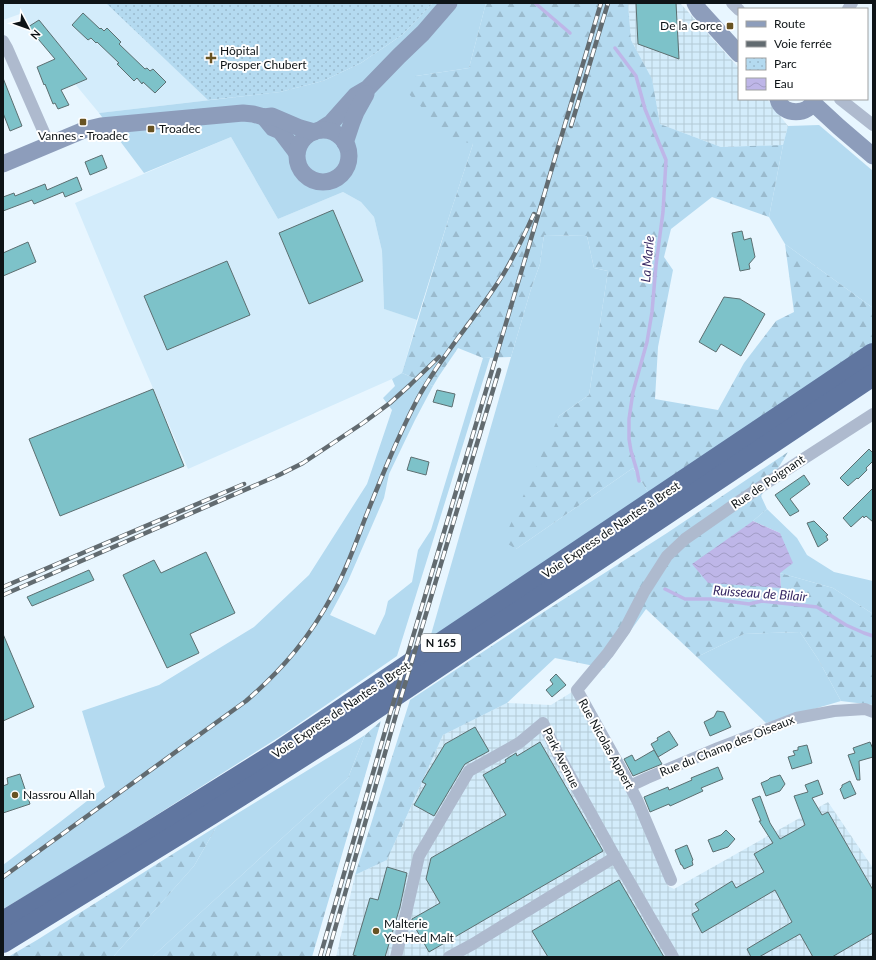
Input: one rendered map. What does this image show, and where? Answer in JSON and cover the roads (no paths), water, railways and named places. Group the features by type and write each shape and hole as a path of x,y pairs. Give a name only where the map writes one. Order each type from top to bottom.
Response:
{"highway":[{"name":"Voie Express de Nantes à Brest","path":"3,922 294,742 873,354"},
{"name":"Voie Express de Nantes à Brest","path":"3,942 192,826 340,732 873,375"}],"street":[{"path":"3,164 84,130 101,126 243,113 264,117 272,116 300,128 317,131 331,122 356,95 368,88 423,33 449,3"},
{"path":"694,5 738,53"},
{"path":"3,40 49,144"},
{"path":"346,143 356,112 365,97 368,88"},
{"path":"778,100 787,110 798,112 806,110 814,101 839,127 873,156"},
{"path":"841,100 873,125"},
{"path":"264,117 273,128 284,136 297,153"},
{"path":"328,130 341,137 346,143 349,153 348,164 342,174 333,180 323,182 312,180 304,174 298,166 298,148 302,140 310,133 328,130"},
{"name":"Rue de Poignant","path":"667,556 685,539 741,500 803,458 873,414"},
{"name":"Rue Nicolas Appert","path":"667,556 644,592 625,629 608,653 577,690 638,802 671,880"},
{"name":"Rue du Champ des Oiseaux","path":"630,786 718,748 796,718 834,711 866,709 873,712"},
{"name":"Park Avenue","path":"396,957 419,856 469,771 519,744 544,723 558,754 615,858 673,957"},
{"path":"449,957 615,858"}],"water":[{"path":"753,521 780,533 793,563 780,573 781,588 708,583 692,564"}],"waterway":[{"name":"La Marle","path":"535,3 570,33"},
{"name":"La Marle","path":"615,48 636,76 645,109 666,160 663,212 652,312 647,342 633,392 629,419 629,439 639,481"},
{"name":"Ruisseau de Bilair","path":"665,589 685,599 712,599 749,604 762,601 817,607 846,625 873,636"}],"railway":[{"path":"320,957 390,714 601,3"},
{"path":"571,126 608,3"},
{"path":"3,877 246,701 272,677 295,652 324,610 343,575 390,456 418,398 447,353 504,273 534,214"},
{"path":"3,595 279,475 303,463 390,403 439,357"},
{"path":"327,957 397,711 499,370"},
{"path":"3,587 244,484"}],"place":[{"name":"De la Gorce","path":"730,26"},
{"name":"Hôpital Prosper Chubert","path":"211,58"},
{"name":"Vannes - Troadec","path":"83,122"},
{"name":"Troadec","path":"151,129"},
{"name":"Nassrou Allah","path":"15,795"},
{"name":"Malterie Yec'Hed Malt","path":"376,931"}]}
